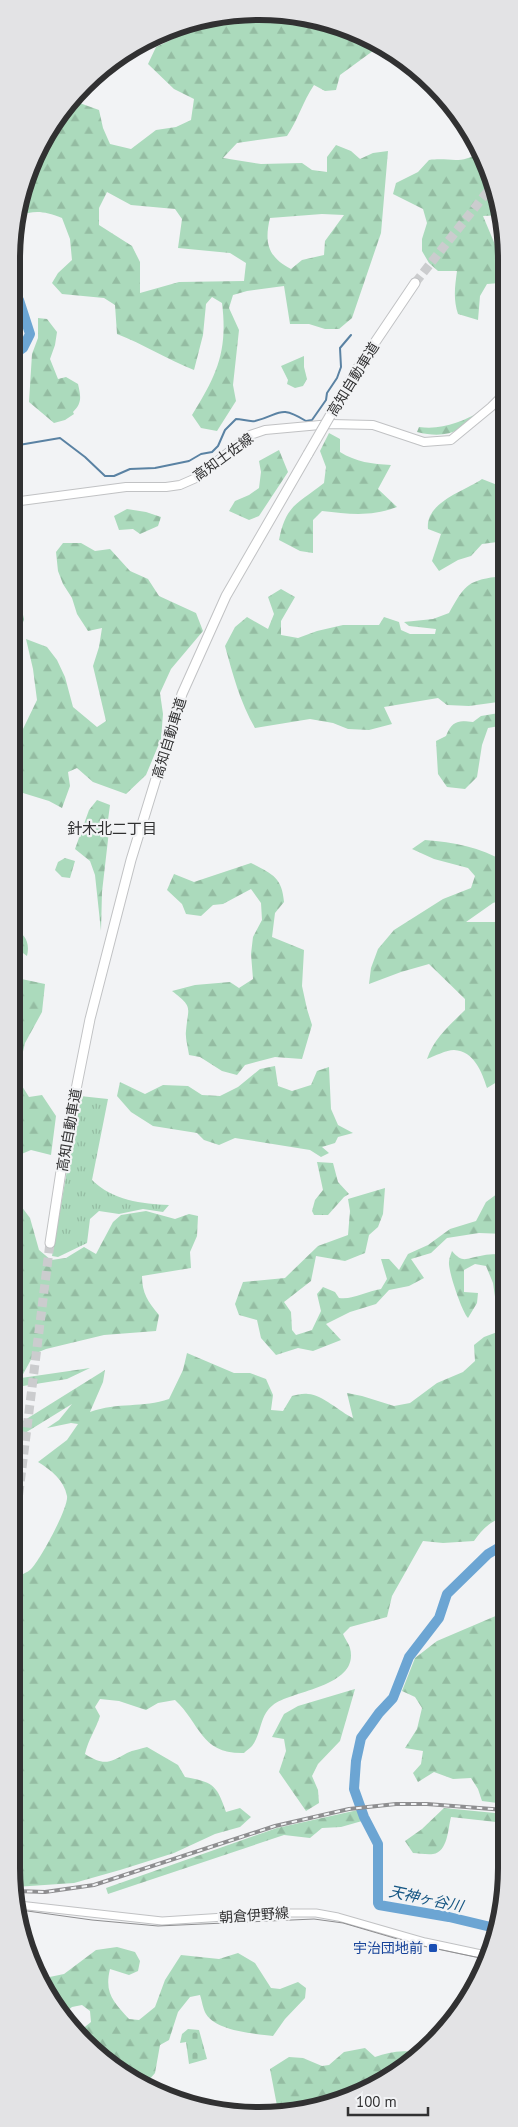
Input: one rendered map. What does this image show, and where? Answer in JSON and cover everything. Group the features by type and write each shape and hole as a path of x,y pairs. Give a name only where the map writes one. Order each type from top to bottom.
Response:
{"highway":[{"name":"高知自動車道","path":"50,1244 65,1145 92,1010 131,860 182,694 226,596 357,369 415,283"}],"main road":[{"name":"高知土佐線","path":"20,501 126,487 180,485 196,478 250,435 265,430 331,424 373,425 424,442 451,440 498,400"},
{"name":"朝倉伊野線","path":"23,1906 162,1921 316,1913 338,1917 425,1942 482,1954"}],"green space":[{"path":"259,20 290,22 321,28 350,38 374,50 340,75 336,90 325,91 314,85 287,136 237,143 223,158 261,164 302,163 312,170 327,172 327,157 336,145 351,151 360,159 373,153 388,151 381,233 352,318 339,329 325,329 309,324 290,324 284,286 247,291 233,295 229,308 239,330 233,385 236,401 217,431 201,428 192,415 208,387 219,362 223,335 222,303 212,297 206,304 203,335 194,370 117,334 115,305 104,298 62,294 52,283 58,273 72,260 70,239 62,218 40,212 25,214 33,182 45,153 60,126 78,102 99,110 103,128 110,144 131,149 156,130 176,127 191,120 194,99 174,89 148,64 156,47 175,38 174,36 197,28 228,22","holes":["107,192 131,205 175,209 182,219 178,248 230,253 246,263 244,281 179,282 140,293 140,262 132,246 99,225 99,208","322,214 344,215 325,241 324,255 302,260 291,269 277,259 270,248 268,242 270,218"]},
{"path":"474,156 490,197 494,215 483,216 497,246 498,259 498,283 487,284 480,296 478,320 458,314 455,298 457,271 438,271 429,263 422,251 422,239 427,223 423,209 393,194 396,183 418,172 429,160 461,160"},
{"path":"38,318 47,319 57,332 50,359 58,379 66,377 78,384 80,393 79,403 73,412 74,414 65,420 54,423 29,402 32,354 38,338"},
{"path":"304,356 307,379 303,386 295,388 287,384 288,380 281,366"},
{"path":"482,411 467,424 453,432 437,435 417,432 419,427 428,428 452,424"},
{"path":"329,433 340,439 340,452 364,462 391,465 378,489 397,507 378,512 351,514 322,511 313,520 313,553 300,551 279,540 289,512 324,483 326,467 320,451"},
{"path":"279,450 288,472 259,516 249,520 229,511 235,501 259,488 261,472 259,461"},
{"path":"482,479 498,485 498,542 482,544 471,556 458,560 439,571 432,561 441,534 428,529 429,520 439,504"},
{"path":"127,509 161,517 158,526 140,534 133,529 119,530 114,516"},
{"path":"63,543 81,543 95,551 110,549 130,571 148,579 159,596 196,613 203,631 171,669 160,693 163,714 161,739 146,775 126,794 93,782 77,768 68,772 70,786 62,808 49,801 23,793 20,739 37,700 33,669 26,639 47,647 57,660 65,677 73,707 97,727 106,721 93,666 102,628 88,631 77,614 72,598 63,584 58,571 56,552"},
{"path":"498,577 498,702 469,706 447,705 438,698 384,707 392,724 369,730 348,729 333,723 310,719 255,728 241,698 225,646 235,627 247,617 268,629 274,614 268,597 281,589 295,597 281,621 281,635 298,638 343,625 379,625 384,617 399,622 401,630 410,634 435,634 436,629 409,626 404,622 433,619 449,613 462,591 472,583 486,578"},
{"path":"20,602 24,619 20,633"},
{"path":"498,713 498,726 488,728 482,745 477,777 465,789 447,787 438,774 436,741 446,736 453,724 463,721 473,722 481,716"},
{"path":"97,800 110,805 102,892 101,931 95,875 90,861 75,849 89,810"},
{"path":"425,840 446,842 466,846 498,858 498,901 466,922 498,922 498,1081 487,1088 483,1075 476,1063 461,1051 451,1050 427,1059 438,1038 465,1010 465,999 429,964 369,984 371,968 378,949 394,930 443,899 471,888 475,876 468,868 434,859 412,849"},
{"path":"65,858 75,861 70,878 62,877 55,870 58,862"},
{"path":"251,863 275,877 281,887 284,902 275,913 272,937 304,950 302,986 312,1025 302,1059 275,1057 245,1065 237,1075 222,1071 200,1057 189,1055 186,1040 188,1008 184,1001 172,991 195,985 230,982 239,988 253,979 251,954 253,937 262,920 261,903 251,889 223,904 213,905 201,916 186,914 182,904 167,890 174,874 194,882"},
{"path":"20,932 26,939 28,947 27,956 20,951"},
{"path":"20,979 45,984 42,1012 25,1043 20,1065"},
{"path":"275,1066 278,1086 292,1091 311,1085 317,1071 329,1067 331,1109 338,1125 353,1133 338,1137 335,1143 322,1147 329,1153 321,1157 310,1150 235,1138 219,1145 204,1140 197,1133 153,1126 131,1112 117,1096 120,1082 145,1094 163,1085 188,1086 202,1095 220,1096 238,1087 260,1069"},
{"path":"20,1083 29,1097 42,1095 56,1116 51,1155 31,1150 20,1155"},
{"path":"80,1096 108,1099 92,1180 109,1192 128,1200 169,1205 163,1212 143,1209 119,1214 99,1211 90,1219 87,1243 58,1257 52,1256"},
{"path":"317,1162 333,1163 338,1182 349,1194 328,1215 314,1215 312,1211 315,1200 323,1190"},
{"path":"385,1188 383,1214 378,1227 369,1235 365,1253 345,1261 316,1256 311,1281 284,1302 291,1312 292,1330 296,1335 312,1330 321,1311 317,1294 323,1287 335,1292 339,1298 355,1297 381,1289 387,1279 381,1259 389,1259 399,1270 408,1254 428,1245 450,1229 476,1221 486,1202 498,1193 498,1234 479,1233 447,1238 431,1253 411,1259 424,1278 409,1286 389,1290 376,1304 350,1312 326,1324 341,1340 313,1351 298,1348 276,1355 261,1338 257,1320 239,1315 235,1304 243,1282 285,1278 318,1246 348,1235 350,1211 348,1199"},
{"path":"20,1205 30,1218 39,1250 51,1260 66,1258 84,1247 96,1254 113,1222 121,1215 146,1211 175,1219 189,1214 198,1216 197,1236 190,1252 191,1268 142,1276 146,1297 159,1315 156,1331 104,1335 46,1349 34,1354 21,1378 90,1368 67,1379 23,1386 20,1390"},
{"path":"452,1251 462,1259 498,1254 498,1317 493,1283 486,1266 475,1264 464,1270 464,1292 478,1293 477,1303 468,1318 459,1300 451,1274 449,1267"},
{"path":"498,1332 498,1520 483,1530 474,1541 443,1543 423,1541 392,1596 387,1617 350,1627 343,1634 350,1648 350,1661 345,1671 322,1686 282,1700 268,1709 258,1736 252,1746 244,1753 218,1749 210,1743 175,1700 158,1703 146,1710 119,1701 100,1699 95,1707 100,1716 85,1754 106,1762 147,1747 178,1765 185,1777 213,1786 220,1796 226,1812 240,1808 251,1817 240,1827 215,1834 174,1853 120,1870 74,1883 21,1887 20,1575 32,1568 48,1544 64,1510 67,1496 60,1480 38,1462 67,1440 78,1424 71,1423 47,1428 59,1420 72,1404 20,1436 20,1423 105,1370 103,1382 90,1412 110,1407 159,1402 169,1399 183,1370 187,1353 234,1373 250,1373 266,1379 273,1395 271,1410 283,1411 292,1396 304,1394 320,1397 353,1418 347,1393 394,1406 410,1403 437,1383 463,1372 475,1361 474,1345 484,1337"},
{"path":"498,1615 498,1803 482,1801 478,1789 471,1778 453,1779 434,1772 418,1782 413,1773 421,1764 423,1751 405,1748 417,1729 422,1708 415,1697 402,1691 415,1658 437,1641"},
{"path":"355,1689 340,1741 318,1764 312,1776 318,1790 319,1803 306,1811 279,1772 286,1751 284,1739 272,1737 284,1714 298,1706"},
{"path":"444,1808 498,1813 498,1822 451,1817 442,1849 433,1854 413,1853 405,1841 422,1829"},
{"path":"358,1810 362,1821 341,1827 322,1828 310,1838 284,1835 108,1894 106,1888 277,1828"},
{"path":"117,1947 135,1952 140,1961 138,1971 129,1975 110,1969 108,1978 109,1991 112,1997 129,2019 139,2020 155,2007 165,1980 181,1955 219,1959 238,1953 255,1963 271,1988 280,1989 298,1982 306,1988 305,1998 285,2019 273,2036 237,2031 218,2024 206,2014 200,1995 190,1997 178,2012 169,2040 160,2045 155,2073 149,2080 114,2058 82,2029 91,2022 90,2011 82,2005 72,2007 67,2011 47,1978 64,1974 96,1950"},
{"path":"188,2029 199,2030 207,2059 189,2064 186,2042 180,2043 182,2034"},
{"path":"365,2048 375,2057 400,2051 411,2052 392,2067 350,2089 321,2099 277,2106 270,2069 289,2057 303,2058 322,2066 329,2065 344,2052"}],"waterway":[{"path":"20,303 30,334 20,350"},
{"path":"20,445 60,438 85,457 105,476 114,476 130,469 155,468 189,461 201,454 212,452 218,446 225,430 236,419 255,421 284,412 306,421 312,420 326,400 327,393 337,378 341,367 340,348 351,335"},
{"name":"天神ヶ谷川","path":"491,1927 449,1917 379,1905 378,1844 364,1817 354,1789 356,1761 361,1738 379,1713 393,1698 409,1657 439,1618 447,1594 488,1554 498,1548"}],"tunnel":[{"path":"415,283 488,191"},
{"path":"20,1484 50,1243"}],"tram line":[{"path":"24,1911 92,1920 158,1926 314,1919 343,1923 418,1945 480,1958"}],"railway":[{"path":"21,1891 45,1892 94,1885 275,1826 349,1809 396,1804 427,1804 498,1809"}],"place":[{"name":"宇治団地前","path":"433,1948"}],"district":[{"name":"針木北二丁目","path":"112,829"}]}
